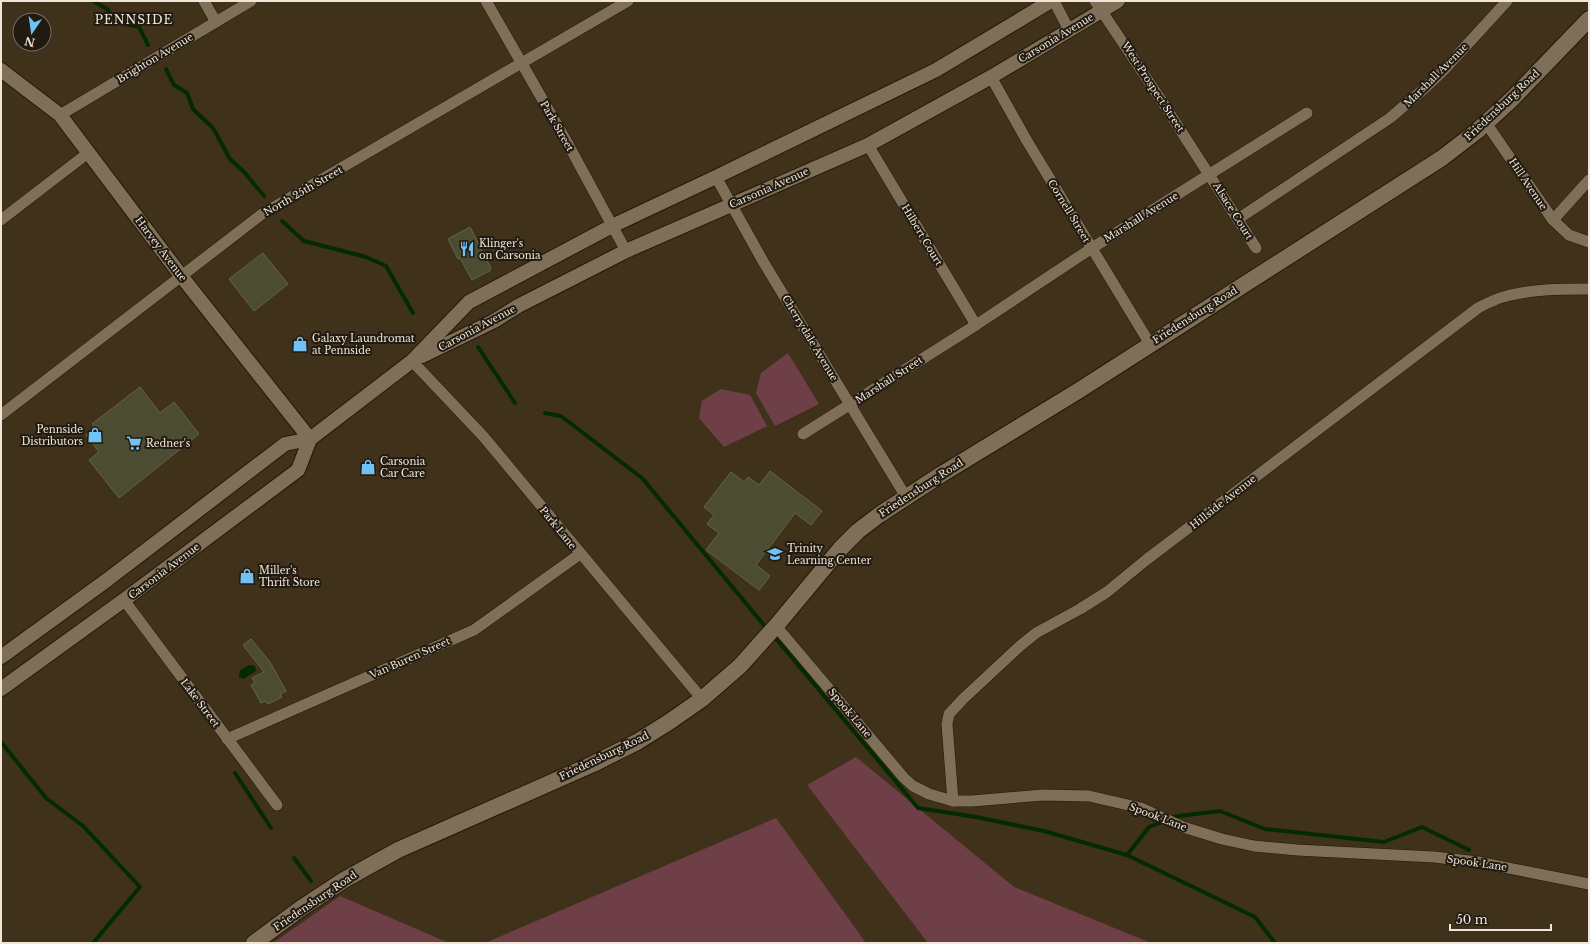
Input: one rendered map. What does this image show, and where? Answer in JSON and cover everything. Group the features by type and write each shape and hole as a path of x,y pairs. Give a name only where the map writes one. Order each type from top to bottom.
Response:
{"main road":[{"name":"Friedensburg Road","path":"254,943 344,880 398,850 593,764 631,745 669,722 702,699 740,666 776,626 840,549 858,531 906,497 1078,391 1442,158 1486,123 1511,100 1589,19"}],"street":[{"path":"204,1 216,22"},
{"name":"Brighton Avenue","path":"60,115 251,1"},
{"name":"Park Street","path":"486,1 520,63 568,144 626,251"},
{"name":"North 25th Street","path":"1,415 262,214 628,1"},
{"name":"Carsonia Avenue","path":"1,657 107,580 285,444 310,439 412,360 469,302 612,226 936,70 1051,1"},
{"path":"1054,1 1069,30"},
{"name":"Carsonia Avenue","path":"412,360 494,321 518,306 626,251 868,145 991,77 1069,30 1098,6 1118,1"},
{"name":"Marshall Avenue","path":"1238,219 1390,118 1443,71 1507,1"},
{"name":"West Prospect Street","path":"1098,6 1209,174"},
{"name":"Harvey Avenue","path":"1,70 60,115 88,154 182,276 310,439"},
{"name":"Cornell Street","path":"991,77 1027,141 1150,344"},
{"name":"Marshall Avenue","path":"976,325 1092,248 1307,112"},
{"name":"Hill Avenue","path":"1486,123 1553,220 1589,180"},
{"name":"Hilbert Court","path":"868,145 976,325"},
{"path":"1,220 88,154"},
{"name":"Alsace Court","path":"1209,174 1256,248"},
{"name":"Cherrydale Avenue","path":"716,177 764,263 906,497"},
{"path":"1553,220 1569,235 1589,242"},
{"name":"Hillside Avenue","path":"953,801 947,724 949,714 964,698 1036,633 1080,609 1107,592 1146,560 1184,533 1478,308 1502,297 1516,294 1560,289 1589,290"},
{"name":"Marshall Street","path":"803,434 976,325"},
{"name":"Park Lane","path":"412,360 483,436 702,699"},
{"name":"Carsonia Avenue","path":"1,689 124,600 298,470 310,439"},
{"name":"Van Buren Street","path":"227,739 474,630 580,554"},
{"name":"Lake Street","path":"124,600 277,805"},
{"name":"Spook Lane","path":"776,626 904,778 913,786 929,794 953,801 972,801 1043,795 1090,796 1141,808 1183,826 1222,839 1254,846 1296,850 1434,857 1478,862 1589,884"}],"shaded area":[{"path":"788,353 819,404 775,426 756,393 761,373"},
{"path":"721,389 750,395 767,426 724,447 699,418 702,401"},
{"path":"249,665 255,666 256,671 244,679 239,677 240,670"},
{"path":"856,757 1014,887 1151,943 928,943 807,785"},
{"path":"776,818 866,943 485,943"},
{"path":"340,896 449,943 273,943"}],"building":[{"name":"Klinger's on Carsonia","path":"470,227 491,268 491,270 472,280 460,258 458,259 448,239"},
{"path":"263,253 288,284 254,311 229,279"},
{"path":"140,387 160,413 174,402 199,434 119,498 89,460 99,452 86,435 95,428 92,424"},
{"path":"770,471 822,511 811,525 795,513 756,565 770,576 759,590 706,550 719,533 707,524 714,515 704,507 731,472 744,482 748,477 759,485"},
{"path":"251,639 270,662 286,691 280,694 282,697 268,704 266,701 261,703 251,685 255,683 252,678 264,672 243,645"}],"waterway":[{"path":"93,1 107,9 117,22 139,27 148,45"},
{"path":"166,69 174,85 187,93 193,109 213,128 230,159 244,172 264,196"},
{"path":"282,221 304,241 366,257 386,266 413,313"},
{"path":"478,347 515,403"},
{"path":"545,413 561,416 642,478 768,630"},
{"path":"773,635 918,808 976,817 1044,831 1127,855 1149,827 1165,821"},
{"path":"1,742 46,798 83,826 140,887 93,943"},
{"path":"235,773 271,828"},
{"path":"1171,818 1220,811 1265,829 1384,842 1422,827 1469,850"},
{"path":"1127,855 1255,917 1275,943"},
{"path":"294,858 311,881"}],"place":[{"name":"Klinger's on Carsonia","path":"467,249"},
{"name":"Galaxy Laundromat at Pennside","path":"300,344"},
{"name":"Pennside Distributors","path":"95,435"},
{"name":"Redner's","path":"134,443"},
{"name":"Carsonia Car Care","path":"368,467"},
{"name":"Trinity Learning Center","path":"775,554"},
{"name":"Miller's Thrift Store","path":"247,576"}],"district":[{"name":"PENNSIDE","path":"134,19"}]}
